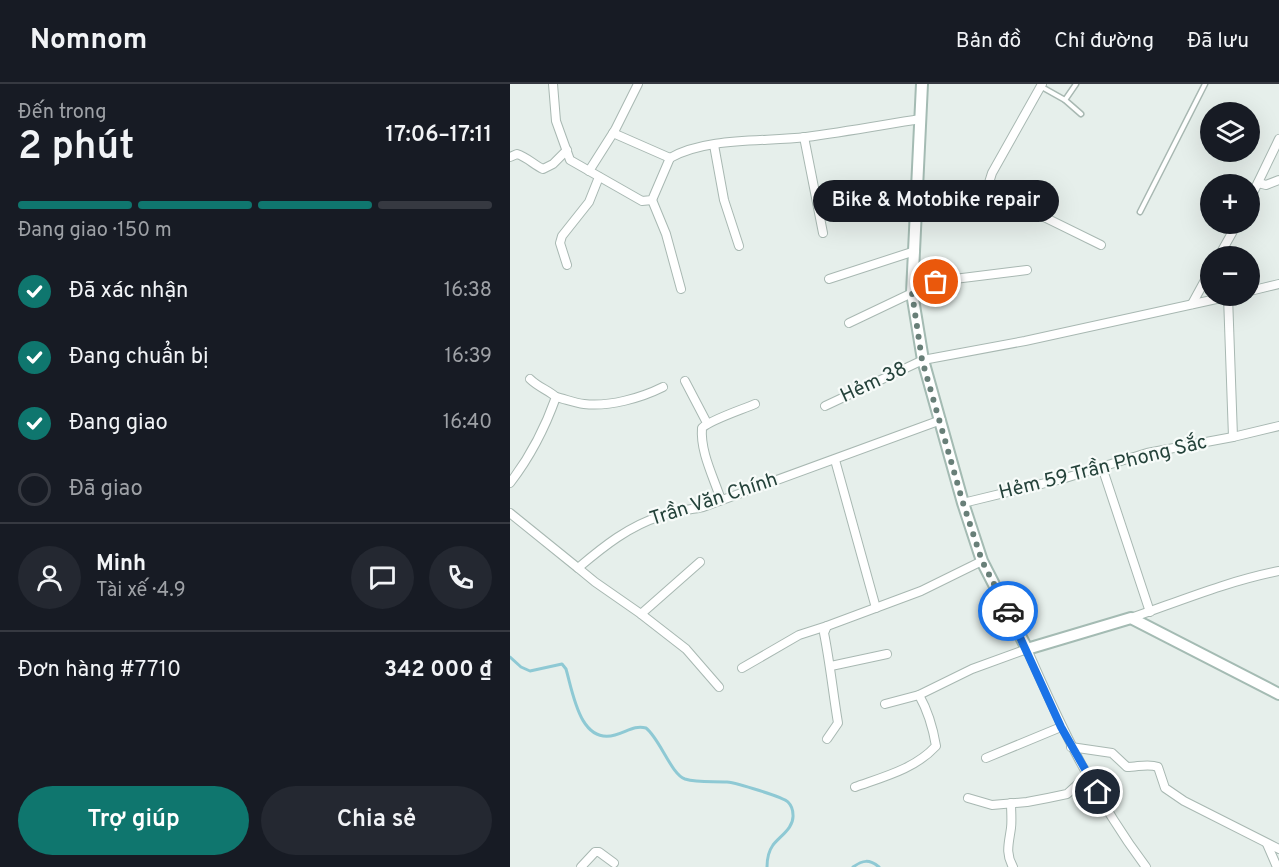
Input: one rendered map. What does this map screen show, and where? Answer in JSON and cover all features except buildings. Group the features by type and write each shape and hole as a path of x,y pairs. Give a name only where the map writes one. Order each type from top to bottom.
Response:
{"street":[{"path":"553,84 556,121 570,160 642,201 652,200"},
{"path":"589,171 613,133 638,84"},
{"path":"922,84 913,289 922,360 982,561 1027,649 1071,747 1130,846 1146,867"},
{"path":"987,189 992,173 1041,85"},
{"path":"681,289 666,234 652,200 670,158 682,151 714,145 804,137 920,118"},
{"path":"613,133 670,158"},
{"path":"804,137 824,233"},
{"path":"1260,179 1279,139"},
{"path":"714,145 724,200 739,246"},
{"path":"510,157 517,154 524,156 532,164 543,169 553,164 567,150"},
{"path":"567,265 560,243 562,236 588,202 599,177"},
{"path":"1260,183 1279,180"},
{"path":"917,200 987,189 1101,245"},
{"path":"829,279 915,251"},
{"path":"849,323 913,289 1027,270"},
{"path":"1260,289 1279,284"},
{"path":"1192,304 1200,289"},
{"name":"Hẻm 38","path":"825,406 922,360 1024,341 1200,302"},
{"path":"1229,306 1233,437"},
{"path":"530,380 556,397 585,405 613,402 650,393 663,387"},
{"path":"685,381 707,423"},
{"path":"510,483 532,451 556,397"},
{"path":"721,500 701,435 702,428 707,423 755,404"},
{"name":"Trần Văn Chính","path":"578,568 617,537 643,523 663,515 703,507 941,420"},
{"name":"Hẻm 59 Trần Phong Sắc","path":"963,503 1147,453 1279,426"},
{"path":"835,460 876,608"},
{"path":"1102,466 1150,612"},
{"path":"510,513 595,582 686,649 719,687"},
{"path":"742,668 799,635 921,591 982,561"},
{"path":"641,614 700,562"},
{"path":"885,704 919,695 972,669 1027,649 1150,612 1212,589 1279,571"},
{"path":"1131,618 1279,694"},
{"path":"827,626 824,633 831,666 838,723 827,739"},
{"path":"831,666 887,654"},
{"path":"855,787 915,764 927,757 936,746 926,707 919,695"},
{"path":"986,758 1061,727"},
{"path":"1071,747 1112,753 1127,766 1139,767 1150,764 1158,767 1165,788 1184,801 1279,849"},
{"path":"968,798 992,805 1066,794 1088,775"},
{"path":"1011,803 1011,829 1007,842 1009,860 1013,867"},
{"path":"1267,844 1277,867"},
{"path":"581,867 595,852 599,852 614,863"}],"lane":[{"path":"1065,100 1076,84"},
{"path":"1140,212 1205,84"},
{"path":"1041,85 1065,100 1081,114"}],"waterway":[{"path":"510,657 521,667 530,671 562,664 566,669 580,715 594,732 603,736 615,735 638,727 646,728 675,770 685,779 732,783 788,802 793,820 771,848 767,867"},
{"path":"853,867 866,861 879,867"}],"way so far":[{"path":"936,282 914,284 912,293 922,360 982,561 1008,611"}],"place":[{"name":"Bike & Motobike repair","path":"936,282"}],"route":[{"path":"1008,611 1061,727 1098,792"}]}
